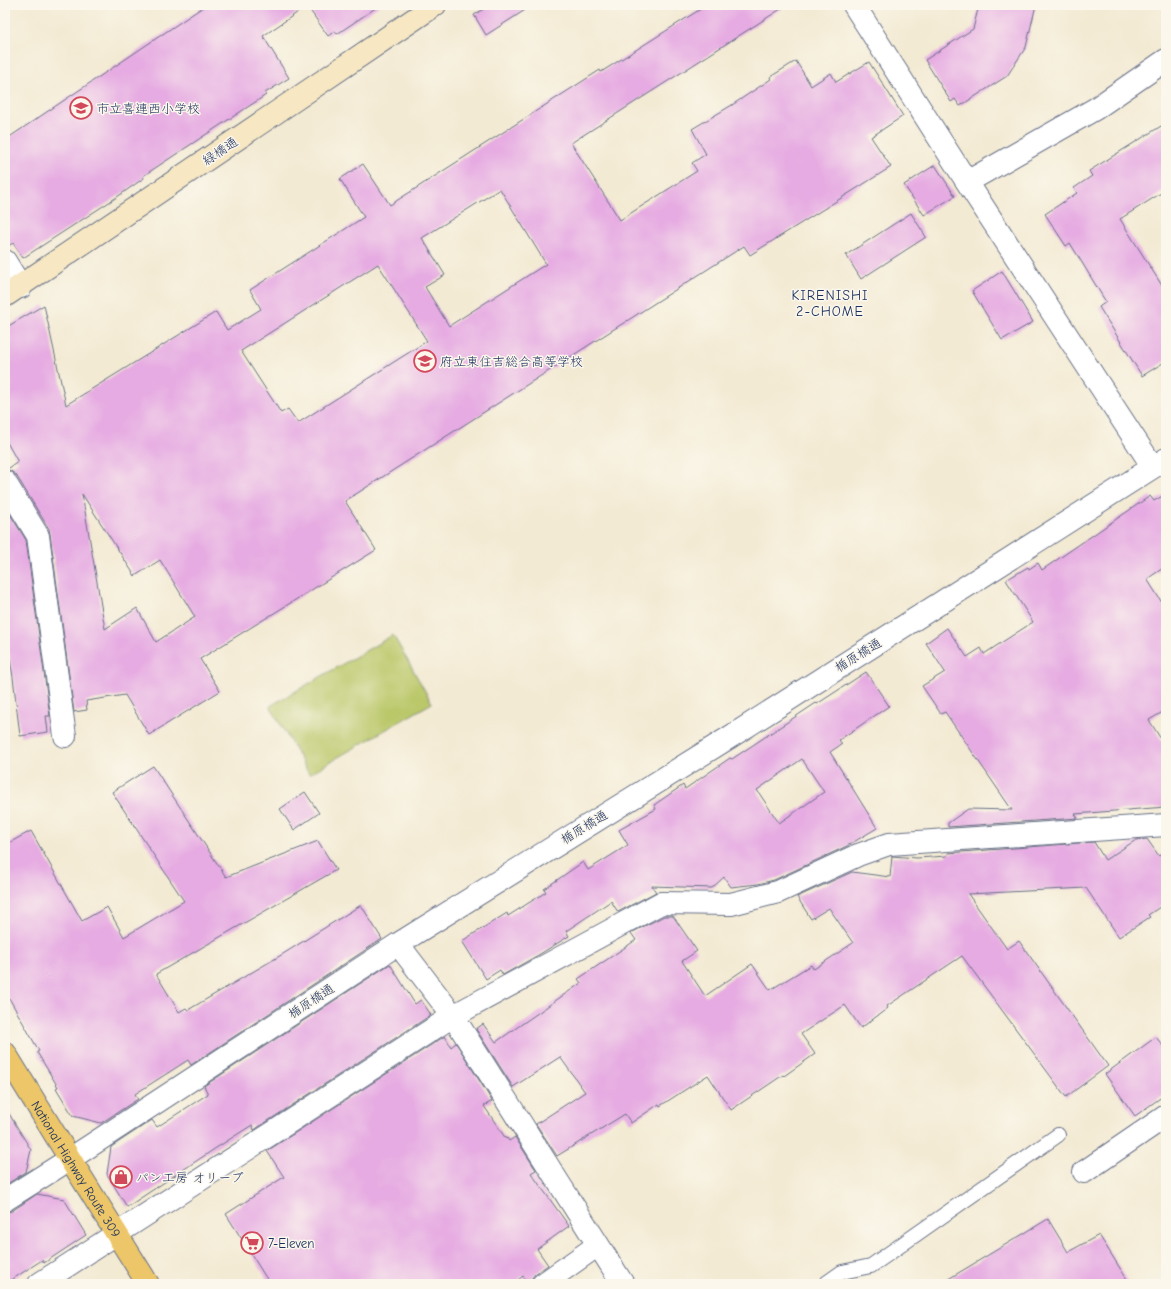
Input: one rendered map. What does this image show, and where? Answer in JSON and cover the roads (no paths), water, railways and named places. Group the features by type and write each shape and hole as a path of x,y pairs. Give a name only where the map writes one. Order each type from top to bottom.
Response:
{"highway":[{"name":"National Highway Route 309","path":"5,1053 148,1284"}],"street":[{"path":"854,5 966,182 1160,463"},
{"name":"緑橋通","path":"13,291 424,8"},
{"path":"966,182 1095,109 1166,60"},
{"path":"5,260 13,291"},
{"name":"楯原橋通","path":"5,1200 398,944 730,736 1160,463"},
{"path":"5,482 38,536 65,736"},
{"path":"39,1284 453,1016 661,903 731,904 778,892 858,855 889,844 1166,825"},
{"path":"398,944 453,1016 623,1284"},
{"path":"1084,1172 1166,1116"},
{"path":"543,1284 598,1245"}],"lane":[{"path":"825,1284 842,1272 871,1266 1058,1134"}],"place":[{"name":"市立喜連西小学校","path":"81,108"},
{"name":"府立東住吉総合高等学校","path":"425,361"},
{"name":"パン工房 オリーブ","path":"121,1177"},
{"name":"7-Eleven","path":"252,1243"}],"district":[{"name":"KIRENISHI 2-CHOME","path":"830,304"}]}
